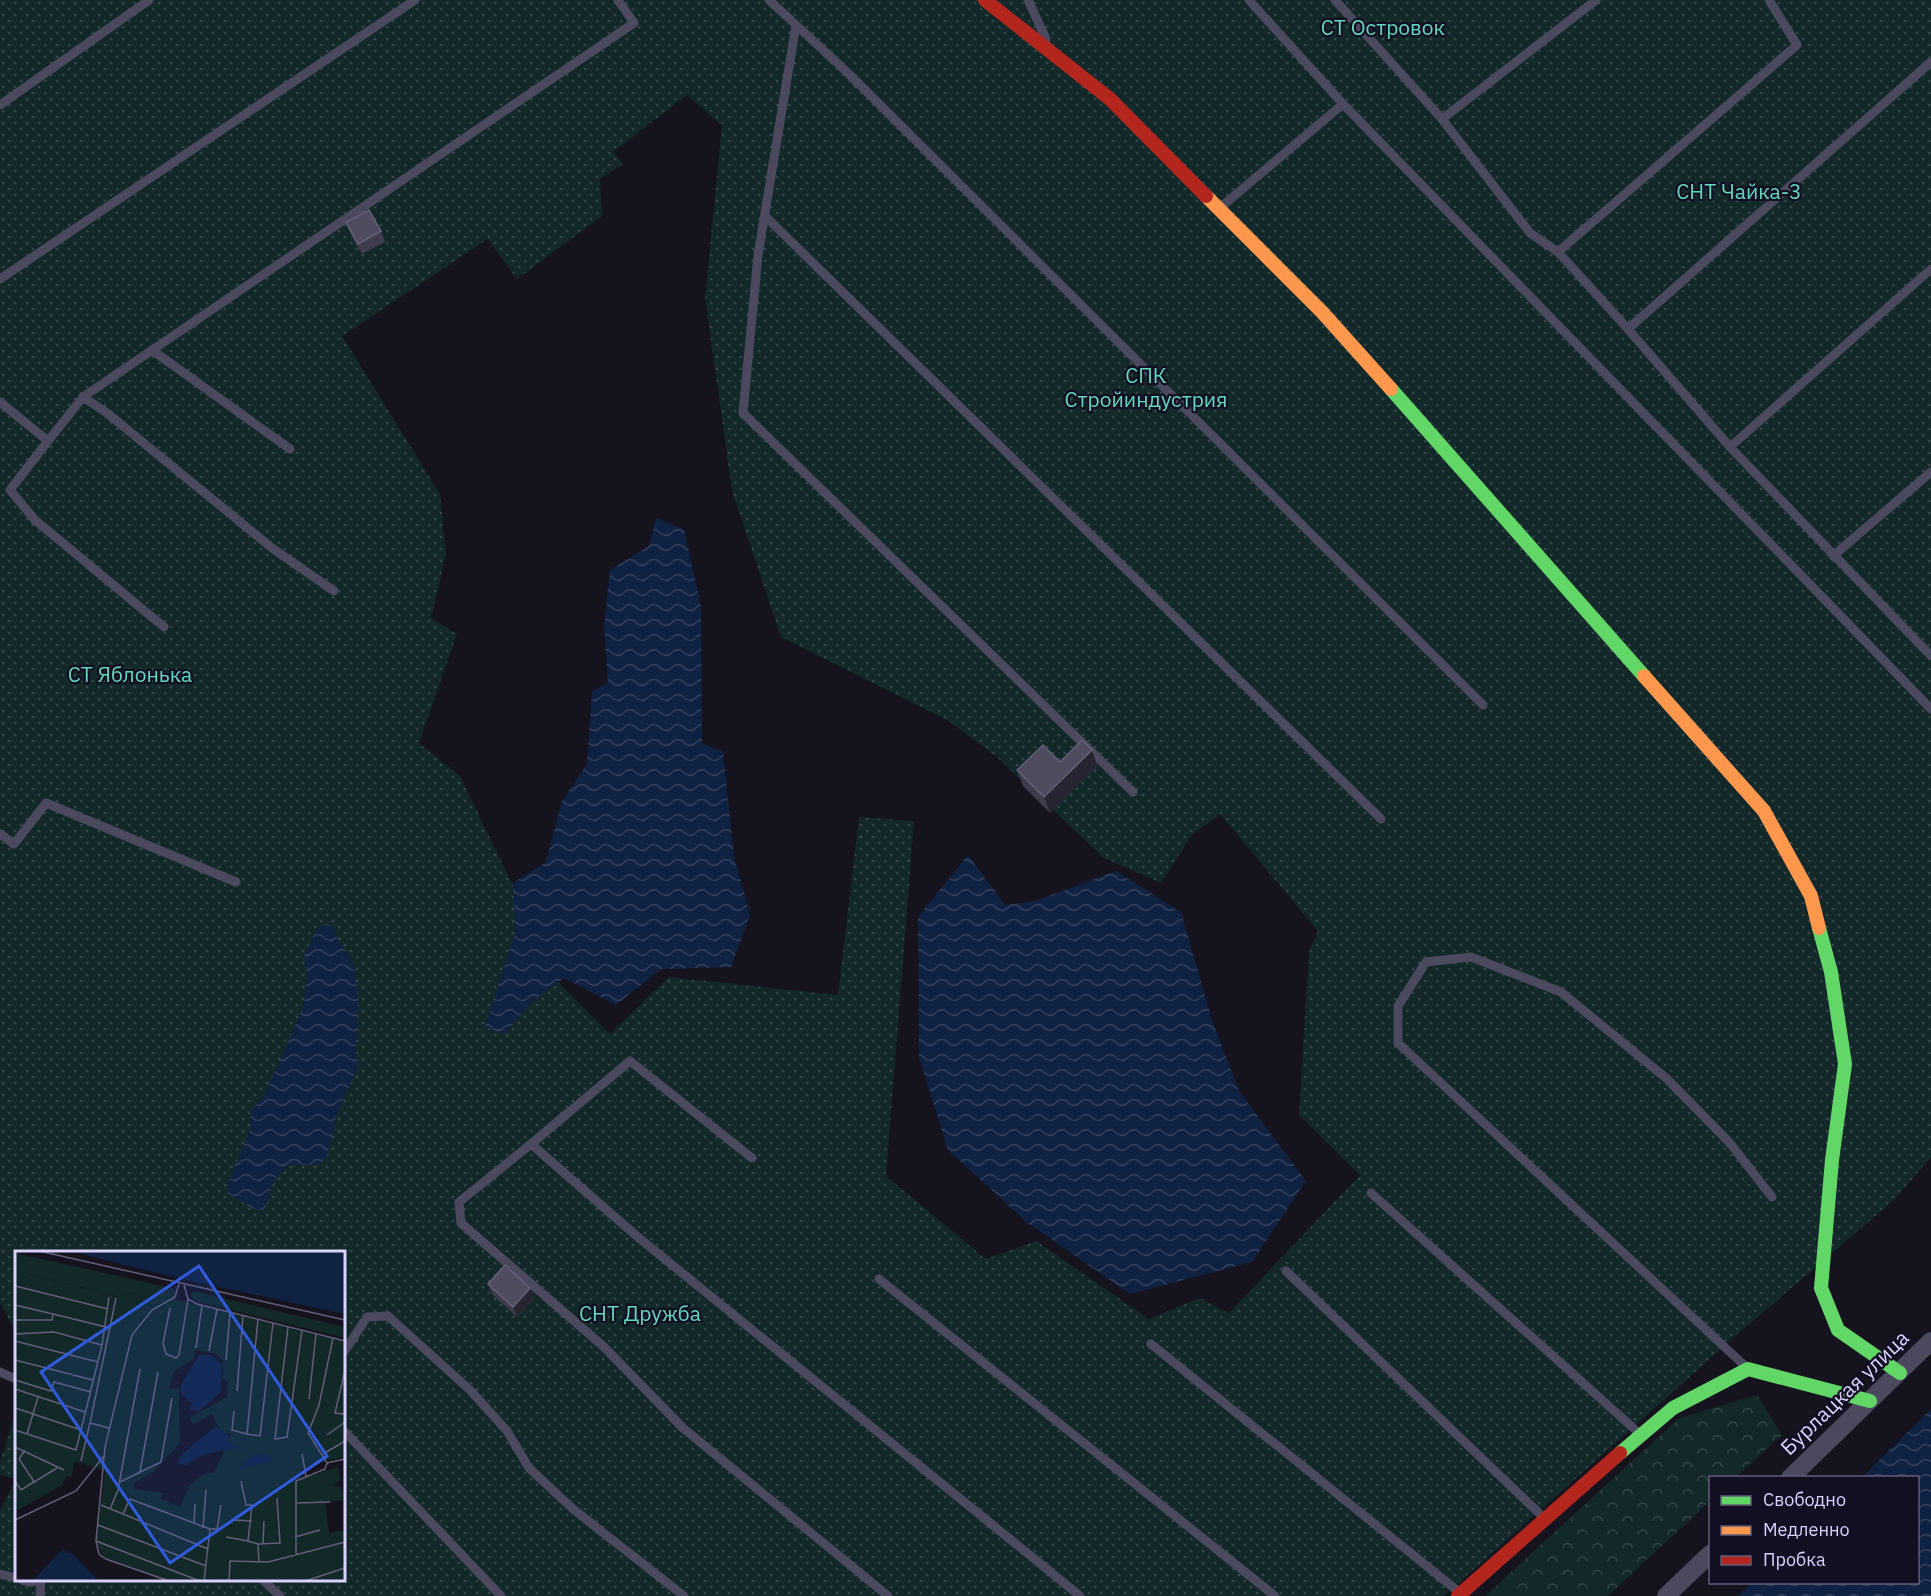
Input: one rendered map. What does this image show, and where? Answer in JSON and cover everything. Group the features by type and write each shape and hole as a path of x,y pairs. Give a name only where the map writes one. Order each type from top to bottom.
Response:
{"street":[{"path":"985,0 1110,99 1322,312 1764,811 1811,896 1831,972 1845,1064 1832,1160 1821,1288 1838,1330 1900,1373"},
{"name":"Бурлацкая улица","path":"1792,1476 1931,1341"},
{"path":"1460,1595 1673,1408 1748,1369 1870,1401"},
{"path":"1666,1596 1709,1555"}],"lane":[{"path":"0,105 149,0"},
{"path":"0,279 415,0"},
{"path":"164,627 36,520 10,490 83,397 634,23 618,0"},
{"path":"769,0 856,81 1483,705"},
{"path":"1028,0 1054,55"},
{"path":"1249,0 1343,104 1931,709"},
{"path":"1442,120 1596,0"},
{"path":"1558,252 1797,45 1769,0"},
{"path":"1340,1 1442,120 1530,234 1558,252 1731,447 1931,656"},
{"path":"796,25 758,255 743,413 1133,792"},
{"path":"1628,329 1931,62"},
{"path":"1219,209 1343,104"},
{"path":"765,216 1381,819"},
{"path":"1731,447 1931,269"},
{"path":"152,350 290,449"},
{"path":"83,397 107,413 272,548 334,591"},
{"path":"0,402 48,441"},
{"path":"1833,556 1931,472"},
{"path":"0,834 14,844 46,803 236,882"},
{"path":"1748,1369 1398,1044 1398,1006 1426,962 1471,957 1561,992 1666,1078 1729,1142 1772,1197"},
{"path":"752,1158 630,1061 459,1202 461,1223 603,1346 683,1428 888,1596"},
{"path":"531,1144 639,1238 1080,1596"},
{"path":"1371,1193 1641,1436"},
{"path":"1286,1271 1545,1519"},
{"path":"879,1279 1275,1596"},
{"path":"345,1350 367,1317 388,1316 470,1390 507,1431 529,1468 573,1509 684,1596"},
{"path":"1151,1344 1460,1595"},
{"path":"0,1372 15,1379"},
{"path":"345,1432 501,1596"},
{"path":"0,1574 15,1578"},
{"path":"40,1596 41,1581"},
{"path":"264,1581 280,1596"}],"green space":[{"path":"0,0 1931,0 1931,1157 1895,1199 1731,1340 1444,1596 0,1596 0,1511 15,1481 15,1581 345,1581 345,1251 15,1251 15,1330 0,1303","holes":["687,95 722,126 705,298 732,491 781,637 949,721 998,758 1104,858 1161,883 1192,835 1220,814 1318,931 1309,952 1299,1115 1360,1175 1229,1313 1200,1298 1149,1319 1036,1241 986,1259 886,1176 914,821 859,817 838,995 669,977 610,1034 561,985 460,776 419,743 457,634 431,618 446,554 440,494 342,336 488,239 517,279 602,216 600,179 623,164 613,152"]},
{"path":"1757,1395 1782,1435 1737,1476 1709,1476 1709,1502 1608,1596 1485,1596 1679,1418"},
{"path":"15,1415 15,1479 0,1475 0,1462"}],"water":[{"path":"656,518 684,529 701,607 702,743 723,752 734,856 750,915 731,967 661,969 616,1005 564,978 533,1001 504,1034 485,1027 515,934 513,883 546,862 562,801 587,764 592,692 608,682 604,626 610,570 649,546"},
{"path":"968,855 1005,905 1035,901 1116,871 1181,912 1212,1020 1239,1091 1306,1181 1252,1262 1130,1294 1025,1221 948,1150 919,1057 918,917"},
{"path":"326,924 335,928 336,936 353,964 358,996 356,1049 358,1067 337,1114 327,1156 321,1164 289,1165 274,1180 265,1210 256,1210 228,1194 228,1183 250,1131 251,1111 265,1095 303,1008 307,977 304,956 317,929"},
{"path":"1931,1409 1931,1596 1738,1596 1751,1584 1919,1584 1919,1476 1863,1476"}],"building":[{"path":"369,210 381,231 358,244 346,222"},
{"path":"1082,740 1092,750 1044,797 1017,770 1043,745 1060,762"},
{"path":"505,1265 530,1288 513,1307 488,1284"}],"traffic: fast":[{"path":"1391,389 1644,676"},
{"path":"1819,928 1831,972 1845,1064 1832,1160 1821,1288 1838,1330 1900,1373"},
{"path":"1620,1453 1673,1408 1748,1369 1870,1401"}],"traffic: slow":[{"path":"1206,196 1322,312 1391,389"},
{"path":"1644,676 1764,811 1811,896 1819,928"}],"traffic: jam":[{"path":"985,0 1110,99 1206,196"},
{"path":"1458,1596 1620,1453"}],"park label":[{"name":"СТ Островок","path":"1383,28"},
{"name":"СНТ Чайка-3","path":"1739,192"},
{"name":"СПК Стройиндустрия","path":"1146,388"},
{"name":"СТ Яблонька","path":"130,675"},
{"name":"СНТ Дружба","path":"640,1314"}]}
